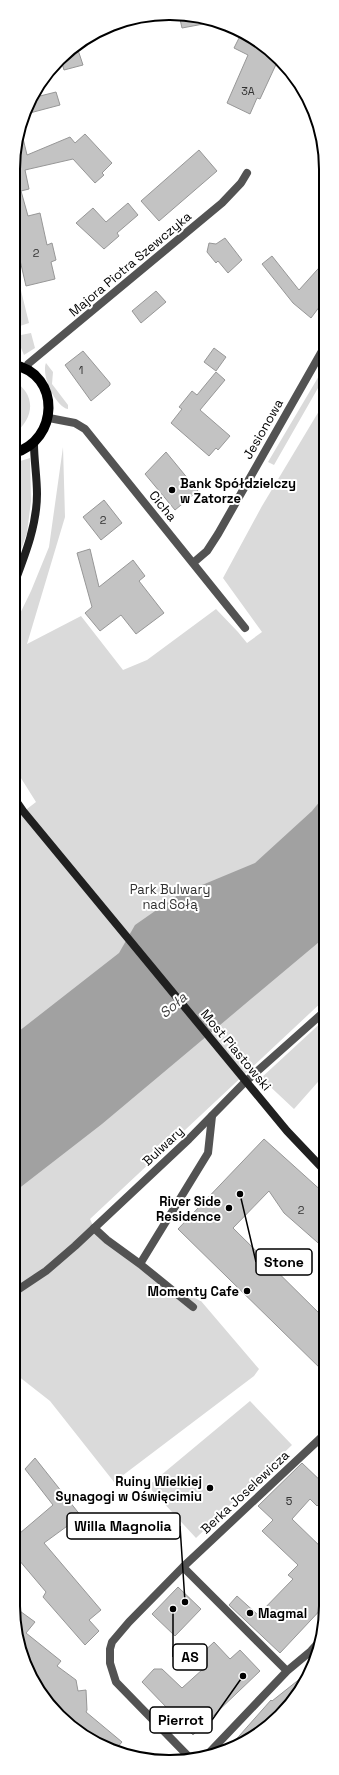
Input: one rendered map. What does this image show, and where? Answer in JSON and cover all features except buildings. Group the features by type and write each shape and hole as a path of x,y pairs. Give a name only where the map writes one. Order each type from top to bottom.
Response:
{"main road":[{"path":"20,366 35,377 44,389 49,403 48,418 43,432 34,444 20,452"}],"street":[{"name":"Majora Piotra Szewczyka","path":"27,370 28,364 222,203 241,183 247,173"},
{"name":"Jesionowa","path":"193,563 207,551 218,534 319,356"},
{"name":"Cicha","path":"48,418 75,423 85,429 245,628"},
{"path":"20,568 25,555 36,508 37,493 34,444"},
{"name":"Most Piastowski","path":"20,807 287,1131 319,1165"},
{"name":"Bulwary","path":"20,1288 46,1271 94,1228 212,1116 243,1084 319,1016"},
{"path":"140,1264 208,1153 212,1116"},
{"path":"94,1228 107,1240 140,1264 193,1307"},
{"name":"Berka Joselewicza","path":"186,1754 116,1682 110,1663 110,1649 118,1634 183,1568 319,1440"},
{"path":"183,1568 287,1671"},
{"path":"216,1748 287,1671 311,1654"}],"green space":[{"path":"20,286 29,323 20,326"},
{"path":"31,333 35,348 24,355 20,346 20,335"},
{"path":"46,363 53,372 52,384 68,405 68,409 63,407 58,402 50,389 47,382 45,368"},
{"path":"319,376 319,386 274,465 268,462"},
{"path":"20,386 27,393 30,407 26,421 20,429"},
{"name":"Park Bulwary nad Sołą","path":"319,411 319,1005 90,1219 94,1228 161,1281 201,1301 259,1369 254,1376 114,1482 50,1401 20,1377 20,814 36,802 20,777 20,614 49,547 63,447 65,517 27,644 81,616 123,670 147,660 216,609 247,643 262,632 223,578 262,506"},
{"path":"30,458 31,501 27,533 20,552 20,461"},
{"path":"319,1025 319,1081 294,1109 261,1078"},
{"path":"250,1401 292,1445 196,1538 148,1486"}],"water":[{"name":"Soła","path":"319,802 319,942 102,1124 20,1188 20,1030 119,953 135,925 178,895 255,863 312,811"}],"place":[{"name":"Bank Spółdzielczy w Zatorze","path":"172,490"},
{"name":"Stone","path":"240,1194"},
{"name":"River Side Residence","path":"229,1208"},
{"name":"Momenty Cafe","path":"247,1291"},
{"name":"Ruiny Wielkiej Synagogi w Oświęcimiu","path":"210,1488"},
{"name":"Willa Magnolia","path":"185,1602"},
{"name":"AS","path":"173,1609"},
{"name":"Magmal","path":"250,1613"},
{"name":"Pierrot","path":"243,1676"}]}
